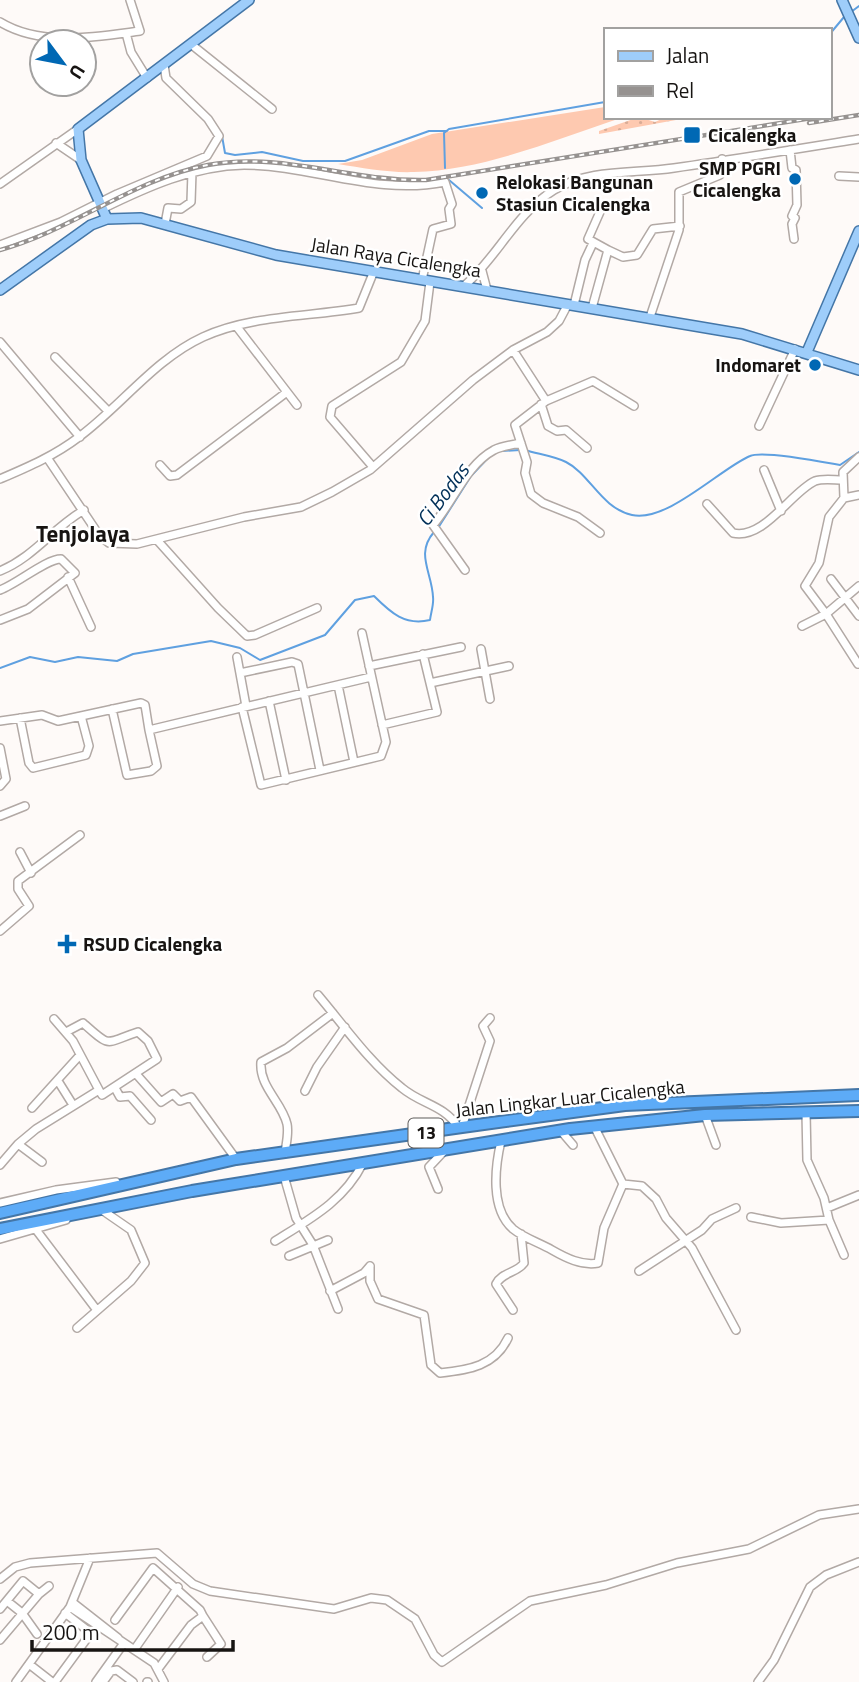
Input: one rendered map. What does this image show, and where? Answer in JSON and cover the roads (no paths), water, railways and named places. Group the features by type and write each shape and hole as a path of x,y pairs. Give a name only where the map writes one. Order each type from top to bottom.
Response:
{"highway":[{"name":"Jalan Lingkar Luar Cicalengka","path":"0,1213 236,1159 460,1127 625,1105 859,1095"},
{"name":"Jalan Lingkar Luar Cicalengka","path":"0,1229 284,1176 594,1126 705,1115 859,1111"}],"main road":[{"path":"107,219 80,160 78,129 249,0"},
{"path":"842,0 859,37"},
{"name":"Jalan Raya Cicalengka","path":"2,287 80,231 107,219 141,218 276,255 742,334 859,370"},
{"path":"807,352 859,231"}],"street":[{"path":"0,22 24,34 73,38 140,31 130,0"},
{"path":"126,33 131,52 147,78"},
{"path":"192,45 272,109"},
{"path":"101,206 207,156 219,136 166,78 164,65"},
{"path":"0,184 78,129"},
{"path":"464,286 482,271 519,222 563,185 604,173 673,168 859,139"},
{"path":"56,144 80,160"},
{"path":"790,150 792,168 796,170 797,205 792,216 795,218 792,224 794,239"},
{"path":"650,317 668,270 680,226 679,192 720,176 722,159"},
{"path":"0,245 192,172 253,166 383,186 420,186 445,182 452,204 449,209 451,224 433,229 426,281 425,321 401,362 332,406 330,416 373,467"},
{"path":"164,224 168,208 181,209 191,202 192,172"},
{"path":"839,176 859,177"},
{"path":"603,205 588,239 623,257 638,255 653,229 680,226"},
{"path":"48,459 99,535 108,542 122,545 157,540 244,517 301,508 373,467 472,380 513,350 547,332 571,304 593,243"},
{"path":"593,307 608,250"},
{"path":"0,480 48,459 80,437 186,347 213,333 237,327 359,308 374,271"},
{"path":"482,271 487,290"},
{"path":"237,327 297,405"},
{"path":"1,347 80,437"},
{"path":"759,426 795,349"},
{"path":"513,350 543,403 548,426 557,431 566,430 587,449"},
{"path":"55,357 108,411"},
{"path":"600,533 578,517 543,503 531,494 525,473 525,456 515,425 543,403 593,381 634,406"},
{"path":"160,465 170,476 177,475 287,392"},
{"path":"465,570 433,524 481,461 494,450 522,444"},
{"path":"844,498 844,469 859,457"},
{"path":"764,470 781,511"},
{"path":"707,504 733,533 741,534 781,511 816,481 843,480"},
{"path":"858,664 805,586 819,563 829,517 844,498 859,495"},
{"path":"0,570 18,563 61,524 84,510"},
{"path":"157,540 247,636 317,608"},
{"path":"0,590 57,559 75,573 28,609 0,620"},
{"path":"68,577 91,627"},
{"path":"831,579 859,616"},
{"path":"802,626 826,614 859,586"},
{"path":"237,657 258,782 264,786 320,770 376,759 385,753 382,724 362,633"},
{"path":"369,666 461,646"},
{"path":"481,649 491,699"},
{"path":"382,724 436,712 423,654"},
{"path":"240,673 295,662 305,693 320,770"},
{"path":"430,684 509,666"},
{"path":"149,730 371,677"},
{"path":"338,685 354,762"},
{"path":"269,701 286,780"},
{"path":"0,721 42,715 58,721 112,709 143,704 157,766 151,771 127,775 112,709"},
{"path":"20,718 29,763 33,768 86,755 89,746 81,716"},
{"path":"0,748 6,779 0,786"},
{"path":"0,816 25,806"},
{"path":"0,931 29,906 17,884 80,835"},
{"path":"20,852 31,873"},
{"path":"318,995 399,1086 413,1097 442,1109 460,1127 490,1041 483,1026 490,1018"},
{"path":"285,1153 287,1125 267,1087 261,1071 261,1062 287,1048 333,1013"},
{"path":"54,1019 66,1032 102,1095 157,1059 142,1034 138,1032 110,1043 97,1037 83,1023 66,1032"},
{"path":"305,1091 317,1067 345,1027"},
{"path":"32,1108 80,1055"},
{"path":"136,1075 162,1101 173,1094 180,1101 190,1096 236,1159"},
{"path":"58,1081 73,1105"},
{"path":"114,1088 120,1097 129,1095 150,1120"},
{"path":"0,1166 18,1144 99,1090"},
{"path":"806,1113 807,1160 844,1255"},
{"path":"705,1115 716,1145"},
{"path":"594,1126 623,1184"},
{"path":"561,1131 573,1145"},
{"path":"501,1141 496,1166 497,1195 506,1220 520,1234 571,1260 597,1264 608,1215 623,1184"},
{"path":"18,1144 42,1163"},
{"path":"438,1189 429,1167 445,1150"},
{"path":"275,1241 320,1213 343,1192 363,1163"},
{"path":"284,1176 300,1225 313,1245 338,1310"},
{"path":"0,1203 56,1190 105,1183 149,1181"},
{"path":"623,1184 642,1186 686,1240 736,1330"},
{"path":"827,1208 859,1195"},
{"path":"639,1271 712,1219 736,1208"},
{"path":"0,1239 37,1231 97,1211 131,1230 145,1263 131,1281 77,1328"},
{"path":"751,1217 781,1223 829,1220"},
{"path":"37,1231 96,1310"},
{"path":"513,1310 496,1284 503,1276 520,1268 524,1263 520,1234"},
{"path":"289,1256 328,1240"},
{"path":"330,1291 364,1273 370,1266 372,1290 378,1299 424,1315 431,1365 440,1373 467,1370 496,1358 508,1338"},
{"path":"0,1579 15,1567 30,1563 157,1553 193,1584 210,1591 282,1599 334,1609 371,1598 387,1600 415,1619 434,1655 442,1662 530,1601 606,1585 677,1563 749,1549 819,1515 859,1509"},
{"path":"16,1682 69,1607 89,1567 90,1558"},
{"path":"758,1682 774,1660 810,1587 826,1575 859,1562"},
{"path":"115,1620 153,1568 178,1587 203,1616 221,1644 207,1657"},
{"path":"0,1609 23,1581 39,1594"},
{"path":"0,1640 49,1586"},
{"path":"134,1650 178,1587"},
{"path":"7,1601 22,1613 37,1634"},
{"path":"69,1607 134,1650 158,1669 164,1682"},
{"path":"29,1664 53,1682 91,1633 69,1607"},
{"path":"158,1669 191,1625 203,1616"},
{"path":"0,1625 7,1631"},
{"path":"96,1682 121,1641"},
{"path":"103,1682 111,1671 117,1670 133,1682"}],"waterway":[{"path":"851,12 859,6"},
{"path":"831,33 844,17"},
{"path":"445,168 444,133 449,129 604,102"},
{"path":"222,136 225,153 235,155 262,152 303,161 345,161 429,131 447,131"},
{"path":"449,180 482,208"},
{"name":"Ci Bodas","path":"501,451 520,450"},
{"name":"Ci Bodas","path":"525,450 566,462 582,474 612,505 632,515 661,511 750,456 780,455 840,465 859,452"},
{"name":"Ci Bodas","path":"438,528 471,476 487,459"},
{"name":"Ci Bodas","path":"0,668 30,657 55,662 78,657 117,661 133,654 211,641 240,648 260,660 325,635 355,600 374,596 399,617 413,621 430,620 433,597 425,556 428,540 434,532"}],"railway":[{"path":"809,123 859,115"},
{"path":"0,250 53,230 154,181 208,165 262,162 371,177 426,180 806,119"}],"place":[{"name":"Cicalengka","path":"692,135"},
{"name":"SMP PGRI Cicalengka","path":"795,179"},
{"name":"Relokasi Bangunan Stasiun Cicalengka","path":"482,193"},
{"name":"Indomaret","path":"815,365"},
{"name":"RSUD Cicalengka","path":"67,944"}],"district":[{"name":"Tenjolaya","path":"83,534"}]}
